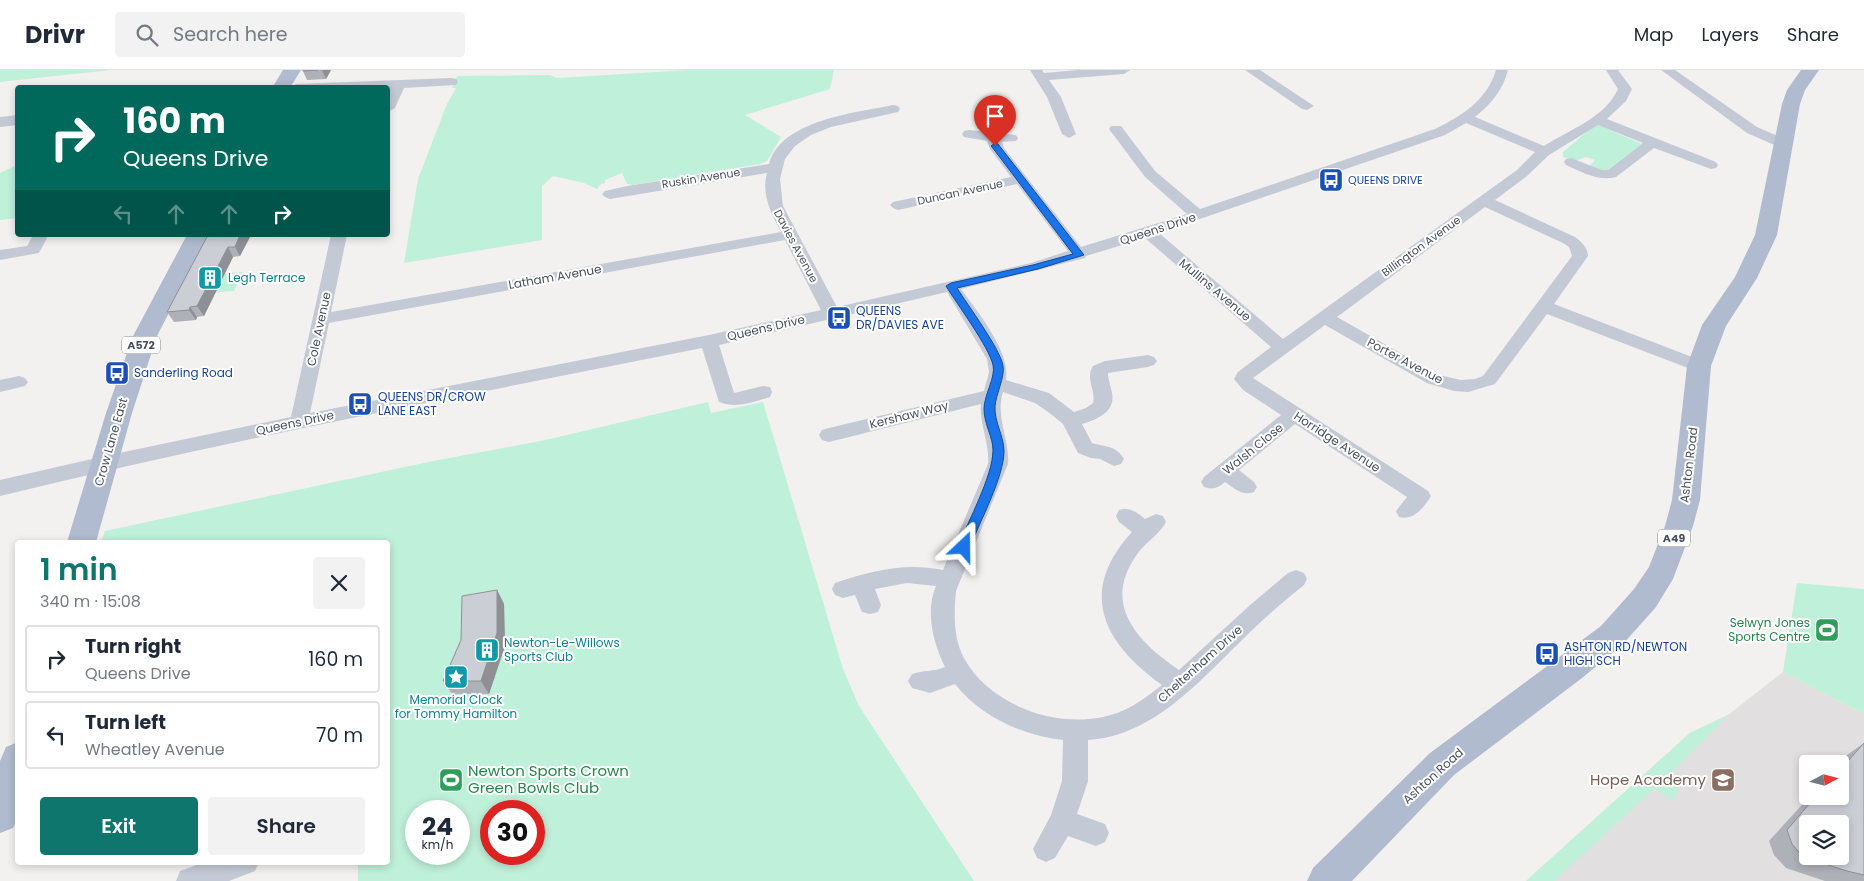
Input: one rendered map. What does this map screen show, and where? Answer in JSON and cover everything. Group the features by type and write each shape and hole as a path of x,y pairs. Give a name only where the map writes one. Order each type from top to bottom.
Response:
{"main road":[{"path":"283,85 292,70"},
{"name":"Ashton Road","path":"1326,881 1442,764 1612,635 1645,598 1662,571 1679,526 1686,500 1699,366 1714,325 1746,278 1760,253 1771,217 1792,104 1796,90 1810,70"},
{"name":"Crow Lane East","path":"82,540 130,376 145,336 197,237"},
{"path":"0,816 15,768"}],"street":[{"path":"1039,74 1124,70"},
{"path":"1251,70 1307,106"},
{"name":"Queens Drive","path":"105,463 299,422 709,341 831,312 1035,268 1198,216 1419,141 1454,126 1465,118 1494,91 1502,70"},
{"name":"Billington Avenue","path":"1246,373 1522,173 1545,151 1596,120 1621,100 1624,94 1623,84 1612,70"},
{"path":"1667,70 1746,126 1784,144"},
{"path":"1039,74 1054,97 1069,134"},
{"path":"373,85 451,82"},
{"path":"390,104 399,84"},
{"name":"Davies Avenue","path":"831,312 775,206 772,191 774,168 783,148 803,133 893,109"},
{"path":"1465,118 1545,151"},
{"path":"0,122 15,120"},
{"path":"1596,120 1711,165"},
{"path":"1116,130 1150,174 1198,216"},
{"path":"969,134 993,138 1011,138"},
{"path":"993,138 997,149 1079,255"},
{"path":"1582,163 1600,174 1615,173 1653,142"},
{"name":"Ruskin Avenue","path":"618,189 774,168"},
{"name":"Duncan Avenue","path":"898,205 1021,179"},
{"name":"Porter Avenue","path":"1324,316 1433,379 1448,384 1471,387 1489,380 1580,256 1578,248 1569,240 1484,201"},
{"name":"Mullins Avenue","path":"1148,232 1282,347"},
{"name":"Latham Avenue","path":"321,319 789,235"},
{"name":"Cole Avenue","path":"299,422 339,237"},
{"path":"0,254 34,250"},
{"name":"Cheltenham Drive","path":"951,286 996,358 998,371 993,390 991,425 998,448 998,464 950,580 942,605 942,620 949,654 958,671 977,692 1006,713 1031,723 1076,730 1108,726 1127,721 1156,704 1180,684 1278,593 1296,579"},
{"path":"1543,306 1699,366"},
{"path":"709,341 726,397 735,399 763,392"},
{"path":"1070,420 1093,413 1102,405 1104,397 1098,376 1099,370 1105,367 1148,361"},
{"name":"Horridge Avenue","path":"1246,373 1243,379 1246,383 1421,496 1406,511"},
{"path":"0,386 19,382"},
{"path":"993,390 1042,398 1058,408 1070,420 1085,448 1091,451 1105,452 1114,459"},
{"name":"Kershaw Way","path":"829,435 980,397 993,390"},
{"name":"Walsh Close","path":"1247,486 1218,477 1295,414"},
{"path":"0,488 105,463"},
{"path":"1126,516 1150,526 1125,553 1116,571 1112,597 1115,612 1121,628 1130,642 1160,670 1180,684"},
{"path":"870,606 852,586 896,575 914,573 950,580"},
{"path":"920,681 926,683 934,682 958,671"},
{"path":"1046,849 1062,821 1075,782 1076,730"},
{"path":"1062,821 1096,833"},
{"path":"190,881 237,865"}],"shaded area":[{"name":"Hope Academy","path":"1783,672 1864,714 1864,881 1526,881 1690,733 1728,715"}],"green space":[{"path":"0,70 111,70 0,82"},
{"path":"689,70 834,70 830,89 745,115 781,137 767,161 760,164 632,185 627,184 622,173 605,180 605,183 601,184 597,189 584,183 553,176 542,186 542,240 404,263 418,179 447,104 456,88 452,88 457,76 550,75 557,78"},
{"path":"1596,124 1642,144 1606,171 1591,168 1590,165 1595,160 1586,157 1575,161 1563,157 1563,152"},
{"path":"15,166 15,218 0,220 0,173"},
{"path":"242,272 234,291 216,292 218,288 212,284 220,283 224,276 218,274"},
{"path":"708,402 711,413 763,402 843,669 859,706 974,881 358,881 358,865 390,865 390,540 102,540 105,531 433,461 541,441"},
{"name":"Selwyn Jones Sports Centre","path":"1797,583 1864,589 1864,714 1783,672"},
{"path":"1728,715 1672,772 1678,790 1672,800 1654,789 1554,881 1526,881 1690,733"}],"building":[{"path":"207,237 239,237 235,247 228,247 197,306 190,307 189,310 167,312"},
{"path":"497,590 497,633 481,681 443,681 461,640 462,596"},
{"path":"1864,743 1864,875 1828,865 1849,865 1849,815 1800,815 1808,805 1849,805 1849,760"},
{"path":"1799,816 1799,852 1792,844 1787,830"}],"place":[{"name":"QUEENS DRIVE","path":"1331,180"},
{"name":"Legh Terrace","path":"210,278"},
{"name":"QUEENS DR/DAVIES AVE","path":"839,318"},
{"name":"Sanderling Road","path":"117,373"},
{"name":"QUEENS DR/CROW LANE EAST","path":"360,404"},
{"name":"Selwyn Jones Sports Centre","path":"1827,630"},
{"name":"Newton-Le-Willows Sports Club","path":"487,650"},
{"name":"ASHTON RD/NEWTON HIGH SCH","path":"1547,654"},
{"name":"Memorial Clock for Tommy Hamilton","path":"456,677"},
{"name":"Newton Sports Crown Green Bowls Club","path":"451,780"},
{"name":"Hope Academy","path":"1723,780"}],"route":[{"path":"964,547 998,464 998,448 991,425 990,409 990,398 998,376 998,365 996,358 951,286 1035,268 1079,255 995,146"}]}
